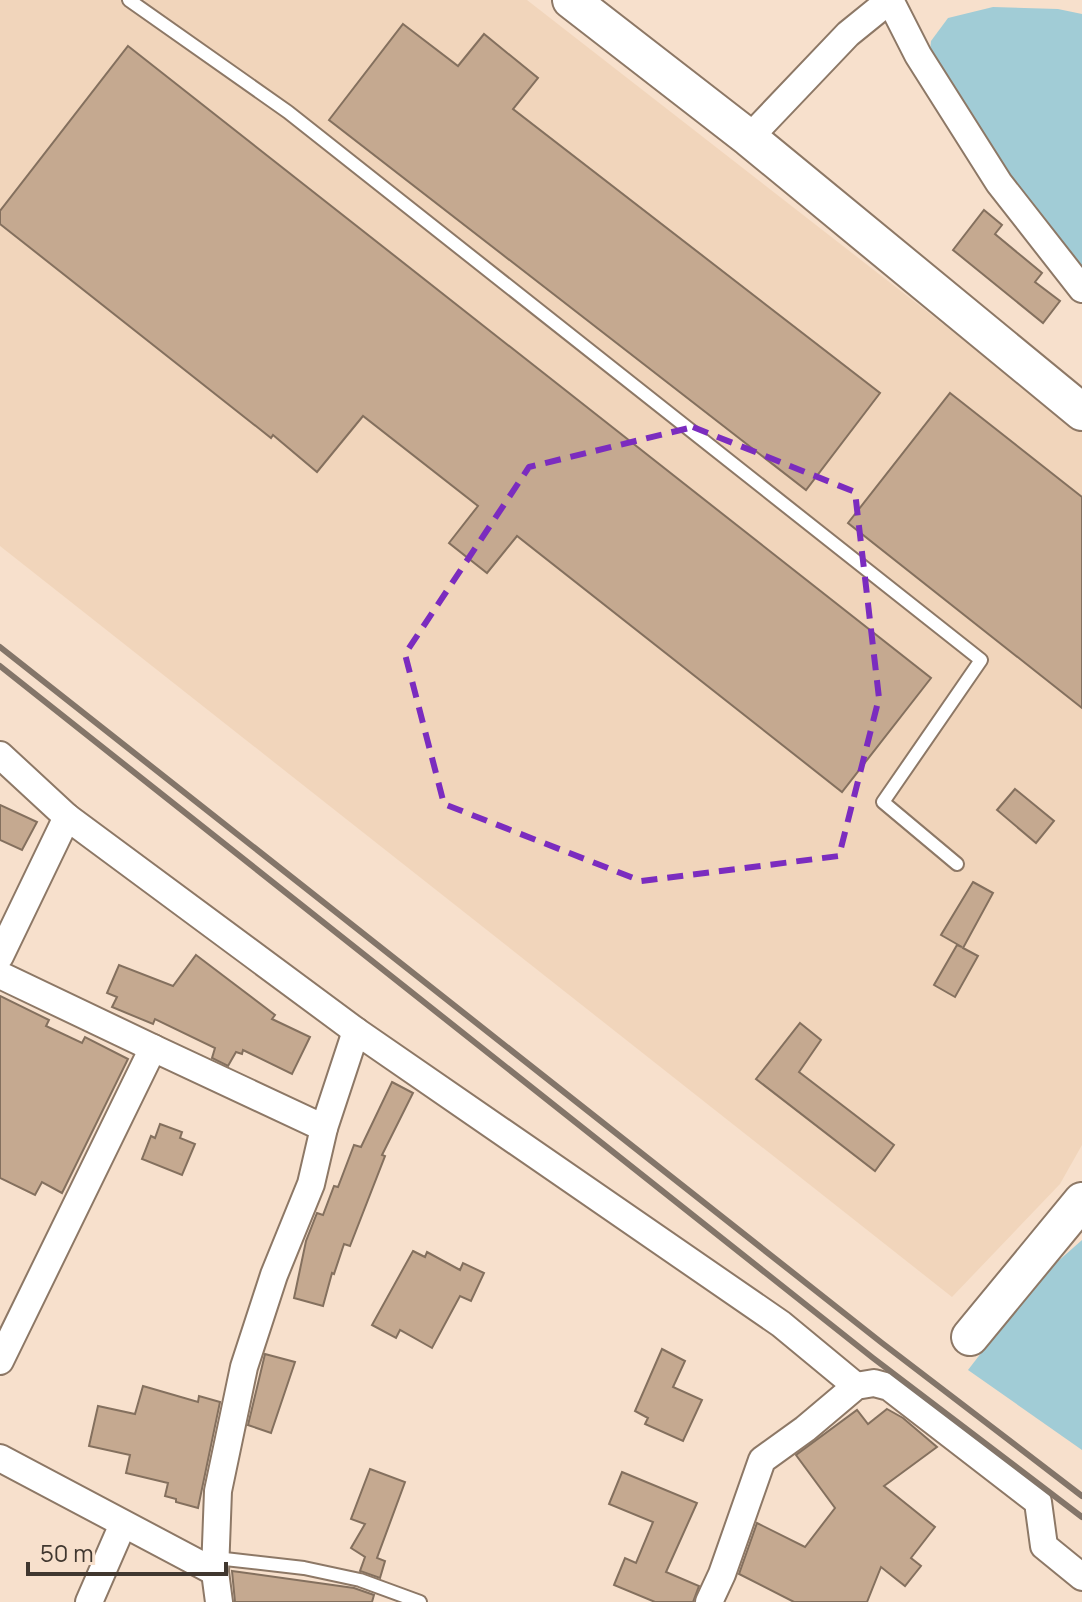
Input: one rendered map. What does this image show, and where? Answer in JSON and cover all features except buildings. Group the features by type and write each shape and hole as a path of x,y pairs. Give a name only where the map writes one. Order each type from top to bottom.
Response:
{"street":[{"path":"571,0 749,138 1082,412"},
{"path":"749,138 848,34 890,0 918,55 999,183 1082,289"},
{"path":"0,755 67,817 356,1031 781,1324 856,1386"},
{"path":"0,956 67,817"},
{"path":"0,975 324,1128"},
{"path":"219,1602 215,1565 218,1491 244,1367 274,1275 311,1184 324,1128 356,1031"},
{"path":"0,1361 153,1048"},
{"path":"970,1337 1082,1201"},
{"path":"709,1602 762,1460 856,1386 874,1383 889,1387 1038,1502 1044,1546 1082,1577"},
{"path":"0,1458 123,1524 215,1565"},
{"path":"89,1602 123,1524"}],"lane":[{"path":"129,0 288,112 981,660 883,802 957,864"},
{"path":"215,1565 304,1568 360,1580 420,1602"}],"highlighted area":[{"path":"693,427 855,492 879,698 839,856 641,881 444,804 405,654 529,467"}],"shaded area":[{"path":"0,0 527,0 1082,432 1082,1145 1060,1184 952,1297 0,546"}],"water":[{"path":"993,7 1058,9 1082,14 1082,272 983,141 929,60 931,41 948,18"},
{"path":"1082,1240 1082,1450 968,1370 1039,1278"}],"railway":[{"path":"0,647 882,1343 1082,1496"},
{"path":"0,666 873,1358 1082,1517"}]}
